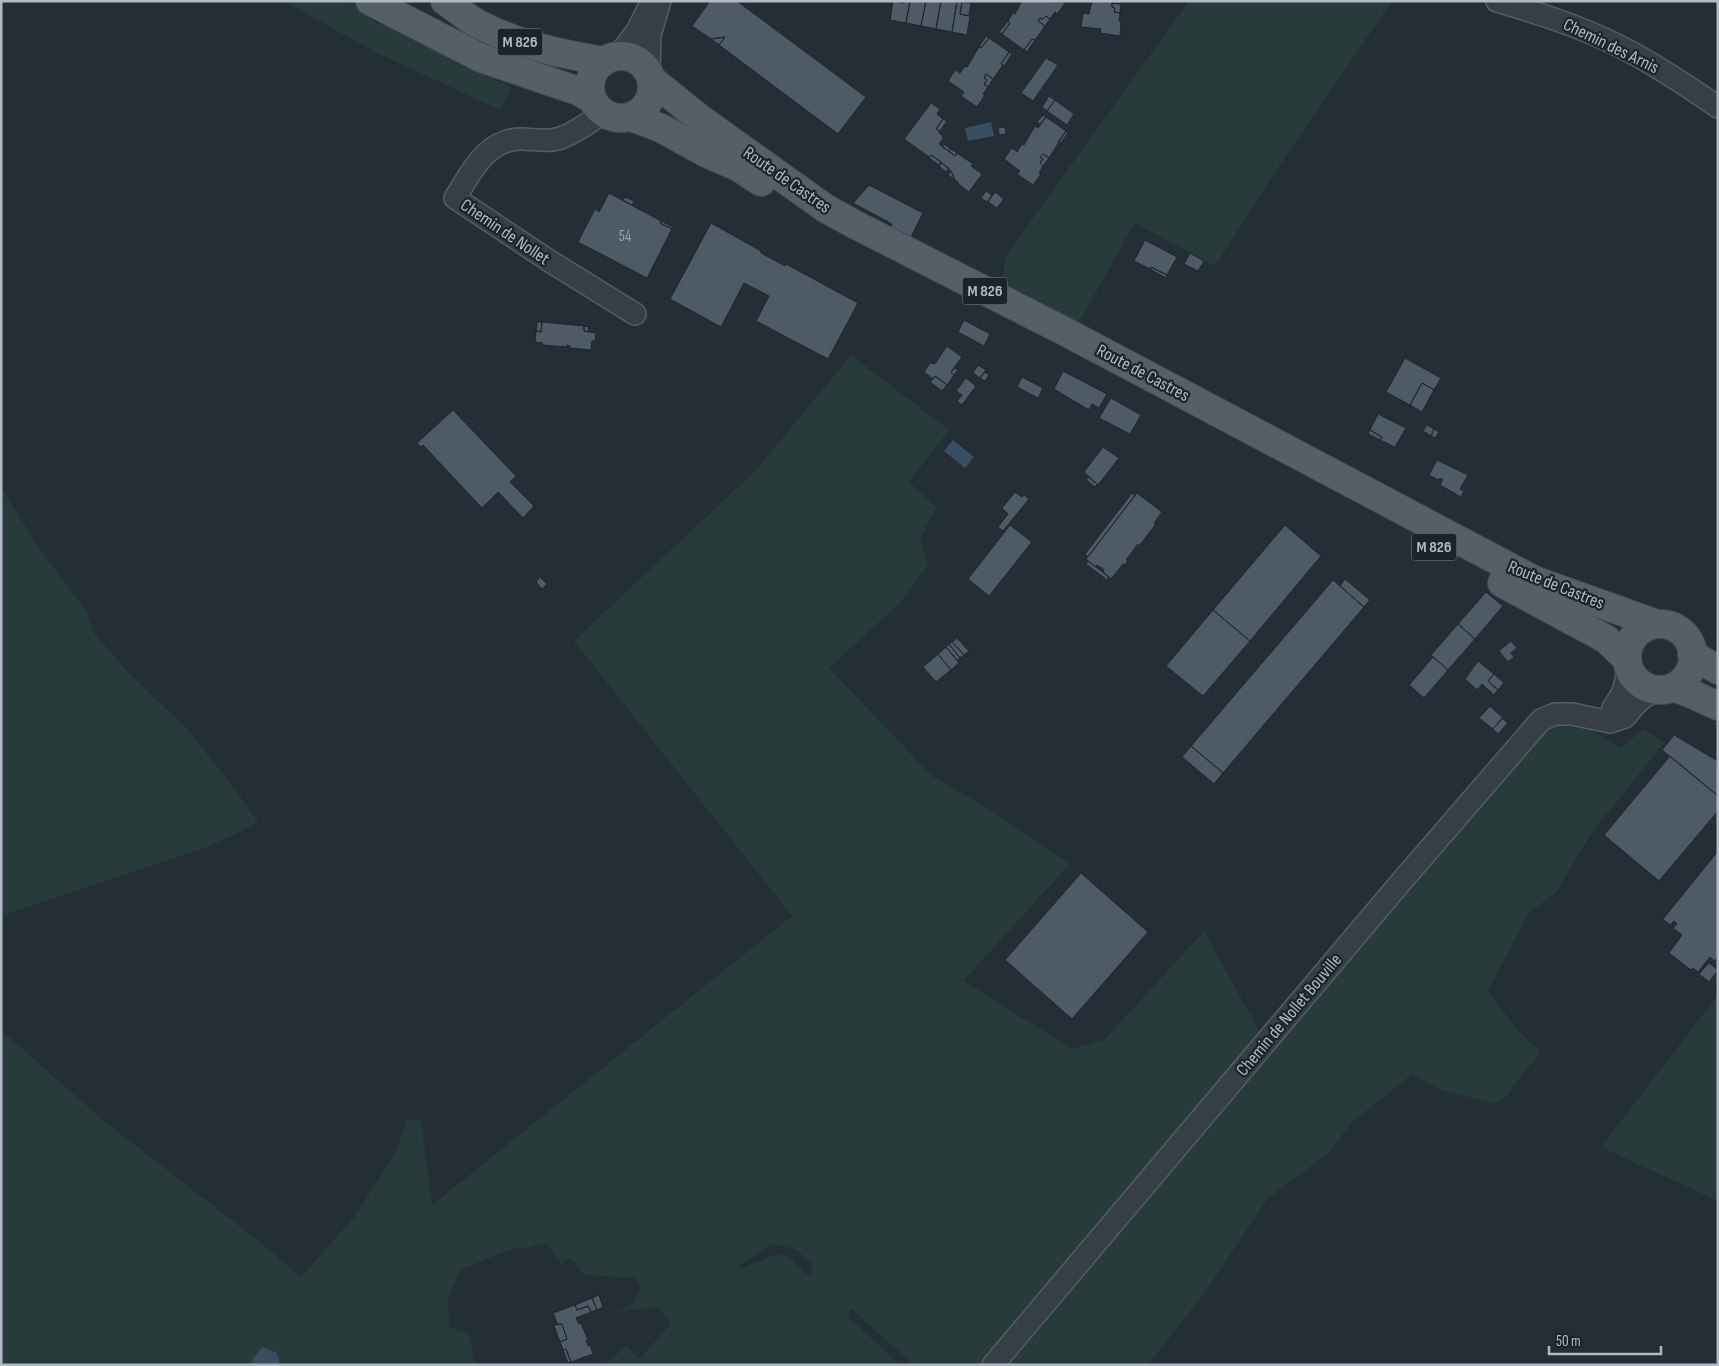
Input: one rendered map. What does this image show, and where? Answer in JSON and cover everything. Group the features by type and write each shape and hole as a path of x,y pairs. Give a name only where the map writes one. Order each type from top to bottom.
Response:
{"main road":[{"name":"M 826","path":"370,1 481,58 578,91 617,118 631,117"},
{"name":"M 826","path":"445,1 478,24 521,43 576,56 633,58 639,61 650,76"},
{"path":"598,106 590,82 594,70 611,58"},
{"path":"631,117 641,111 649,102 652,91 650,76"},
{"name":"Route de Castres","path":"650,76 715,129 825,208 854,224 1030,313 1534,580 1656,624"},
{"name":"Route de Castres","path":"631,117 661,128 708,154 738,167 813,219 914,274 1011,321 1606,639 1627,662"},
{"path":"1666,689 1687,676 1692,665 1692,654 1688,640 1678,630 1671,626 1656,624 1646,627 1634,636 1628,647 1627,662 1634,678 1649,688 1666,689 1694,695 1718,706"},
{"path":"1692,654 1718,670"}],"street":[{"path":"611,58 637,31 654,1"},
{"path":"650,76 650,35 660,1"},
{"name":"Chemin des Arnis","path":"1497,1 1539,7 1574,26 1620,46 1673,76 1718,107"},
{"name":"Chemin de Nollet","path":"598,106 563,138 541,141 519,139 503,142 491,149 480,158 455,198 548,260 635,314"},
{"path":"1610,722 1613,708 1622,694 1626,681 1627,662"},
{"path":"1610,722 1625,717 1645,696 1666,689"},
{"name":"Chemin de Nollet Bouville","path":"993,1365 1535,726 1541,720 1555,714 1572,714 1610,722"}],"green space":[{"path":"284,1 347,1 369,14 368,17 378,24 381,20 462,64 512,87 500,110 377,53"},
{"path":"1189,1 1392,1 1281,163 1215,266 1135,223 1076,327 1002,283 1005,257"},
{"path":"851,355 949,430 909,482 937,508 920,537 928,565 899,604 829,668 932,776 989,809 1070,864 963,981 1073,1049 1104,1040 1204,931 1263,1038 1111,1235 1482,805 1539,734 1559,720 1586,727 1620,748 1644,729 1664,743 1592,832 1556,893 1529,912 1488,991 1518,1031 1541,1052 1512,1087 1509,1095 1496,1104 1444,1091 1412,1074 1350,1124 1329,1153 1268,1198 1206,1291 1148,1365 914,1365 850,1308 849,1317 900,1365 604,1365 626,1346 640,1359 671,1323 657,1307 616,1312 633,1304 641,1288 635,1278 585,1275 570,1258 561,1264 546,1243 524,1249 517,1247 460,1270 448,1299 449,1327 469,1334 475,1362 483,1365 1,1365 1,1030 104,1121 260,1242 301,1277 355,1216 395,1153 407,1119 421,1120 432,1205 792,916 574,641 757,469","holes":["773,1244 795,1249 811,1263 812,1273 808,1275 788,1256 776,1254 741,1269 740,1265"]},
{"path":"1,487 39,548 87,612 94,633 128,672 189,731 258,822 204,848 1,916"},
{"path":"1718,995 1718,1201 1601,1147"}],"water":[{"path":"991,122 994,136 968,141 965,128"},
{"path":"953,440 974,457 965,468 944,451"},
{"path":"262,1347 277,1353 280,1365 253,1365 252,1360"}],"building":[{"path":"710,1 737,1 866,97 838,134 719,45 725,37 711,39 692,26"},
{"path":"893,1 904,3 904,1 910,1 906,23 890,20"},
{"path":"910,1 926,1 921,26 906,23"},
{"path":"926,1 941,1 936,29 921,26"},
{"path":"941,1 957,1 952,32 936,29"},
{"path":"957,1 962,2 960,14 970,16 967,35 952,32"},
{"path":"1022,1 1066,2 1057,14 1055,12 1050,19 1046,16 1043,19 1040,18 1038,21 1045,26 1035,40 1032,39 1024,50 1002,34 1010,23 1008,21 1013,13 1015,14"},
{"path":"1092,1 1122,1 1121,4 1112,3 1112,7 1115,8 1114,12 1120,13 1120,36 1100,33 1101,29 1081,27 1083,13 1089,14"},
{"path":"962,2 971,3 969,16 960,14"},
{"path":"1112,3 1121,4 1120,13 1114,12 1115,8 1112,7"},
{"path":"1046,16 1050,19 1045,26 1038,21"},
{"path":"1008,21 1010,23 1002,34 999,32"},
{"path":"986,36 989,38 981,48 979,47"},
{"path":"725,37 719,45 711,39"},
{"path":"989,38 1009,52 993,79 986,74 984,78 987,80 984,84 988,87 977,107 961,96 964,92 948,81 955,70 960,73 965,66 967,67 979,47 981,48"},
{"path":"1032,39 1035,40 1027,52 1024,50"},
{"path":"1009,52 1012,54 1004,66 1001,64"},
{"path":"1046,58 1058,65 1033,101 1021,93"},
{"path":"986,74 993,79 988,87 984,84 987,80 984,78"},
{"path":"1049,96 1055,100 1047,111 1042,107"},
{"path":"1055,100 1074,114 1067,125 1047,111"},
{"path":"931,103 940,109 937,114 943,119 936,129 940,131 939,133 943,139 939,144 955,156 957,153 973,164 971,166 982,174 969,192 958,184 951,171 941,162 931,155 929,157 904,139"},
{"path":"1043,115 1046,117 1040,124 1037,122"},
{"path":"1046,117 1066,131 1049,158 1043,154 1040,157 1043,159 1040,163 1043,166 1039,173 1041,174 1033,185 1017,174 1020,171 1004,159 1012,148 1017,152 1022,144 1024,145 1035,126 1038,128"},
{"path":"943,119 947,121 940,131 936,129"},
{"path":"1005,127 1006,134 999,135 998,128"},
{"path":"1066,131 1068,133 1060,144 1058,142"},
{"path":"944,144 951,149 949,151 942,147"},
{"path":"951,149 957,153 955,156 949,151"},
{"path":"1043,154 1049,158 1043,166 1040,163 1043,159 1040,157"},
{"path":"931,155 941,162 939,165 929,158"},
{"path":"941,163 949,168 946,172 939,166"},
{"path":"951,171 954,178 955,180 948,175"},
{"path":"869,185 923,213 910,239 890,229 892,224 853,203"},
{"path":"986,191 992,195 987,202 981,198"},
{"path":"995,192 1004,199 997,208 988,202"},
{"path":"609,193 672,229 647,278 578,242 595,209 599,212"},
{"path":"625,197 634,201 632,205 623,200"},
{"path":"661,221 673,227 672,229 660,223"},
{"path":"711,223 761,251 761,253 785,266 786,264 858,303 828,359 756,321 769,296 744,283 721,327 670,299"},
{"path":"1145,240 1177,257 1167,275 1134,261"},
{"path":"1190,253 1204,261 1198,271 1184,264"},
{"path":"1151,267 1167,275 1166,278 1150,269"},
{"path":"964,320 990,334 984,346 958,332"},
{"path":"537,322 542,322 541,332 536,331"},
{"path":"542,322 584,326 584,331 596,333 595,341 592,341 591,350 570,348 567,345 567,347 542,345 543,343 535,342 536,331 541,332"},
{"path":"584,326 589,327 588,332 584,331"},
{"path":"947,346 962,357 951,372 954,375 947,385 935,376 933,379 924,372 930,363 935,364"},
{"path":"1405,358 1441,378 1434,390 1422,383 1410,405 1386,392"},
{"path":"978,365 986,370 980,378 973,373"},
{"path":"954,368 958,370 954,375 951,372"},
{"path":"1063,371 1107,394 1099,408 1092,404 1089,410 1054,389"},
{"path":"985,372 989,375 985,381 980,378"},
{"path":"935,376 947,385 942,391 930,382"},
{"path":"1022,377 1043,388 1038,398 1017,387"},
{"path":"966,378 976,386 962,405 957,401 962,395 956,391"},
{"path":"1422,383 1434,390 1422,412 1410,405"},
{"path":"1111,398 1141,415 1130,434 1099,418"},
{"path":"453,410 516,476 510,482 534,506 523,518 498,492 482,508 423,445 421,447 417,443"},
{"path":"1378,414 1406,428 1395,447 1380,440 1382,437 1370,430"},
{"path":"1427,425 1434,429 1431,436 1423,431"},
{"path":"1434,429 1439,432 1435,438 1431,436"},
{"path":"1370,430 1382,437 1380,440 1368,434"},
{"path":"1103,447 1119,458 1098,485 1084,472"},
{"path":"1437,460 1468,475 1460,489 1464,491 1461,497 1440,485 1443,480 1440,478 1438,480 1429,475"},
{"path":"1088,477 1097,484 1095,487 1086,480"},
{"path":"1015,492 1029,499 1003,531 998,527 1008,514 1002,508"},
{"path":"1132,493 1135,495 1088,557 1085,554"},
{"path":"1137,493 1162,512 1154,523 1156,524 1126,560 1128,561 1125,565 1123,564 1111,579 1103,572 1104,570 1101,567 1099,569 1100,567 1097,565 1096,567 1086,559"},
{"path":"1010,525 1032,542 989,596 968,579"},
{"path":"1285,525 1321,556 1250,641 1213,610"},
{"path":"1088,561 1109,577 1107,580 1086,564"},
{"path":"540,577 547,584 542,589 536,582"},
{"path":"1345,579 1370,600 1364,607 1340,586"},
{"path":"1333,580 1364,607 1223,773 1191,746"},
{"path":"1486,592 1503,606 1475,639 1458,624"},
{"path":"1213,610 1250,641 1203,696 1166,666"},
{"path":"1458,624 1475,639 1448,670 1431,655"},
{"path":"957,638 969,651 964,655 952,642"},
{"path":"1511,641 1517,648 1511,653 1514,657 1508,662 1499,651"},
{"path":"952,642 964,655 960,658 949,644"},
{"path":"949,644 960,658 957,660 946,647"},
{"path":"946,647 959,663 951,670 938,654"},
{"path":"938,654 951,670 936,682 923,667"},
{"path":"1433,657 1448,670 1424,698 1409,685"},
{"path":"1478,661 1494,674 1488,681 1498,690 1494,695 1482,684 1477,690 1465,679"},
{"path":"1494,674 1504,683 1498,690 1488,681"},
{"path":"1490,706 1503,718 1493,729 1479,718"},
{"path":"1502,718 1508,723 1498,734 1493,729"},
{"path":"1674,735 1718,761 1718,796 1662,750"},
{"path":"1191,746 1223,773 1214,784 1182,757"},
{"path":"1670,756 1718,796 1718,811 1659,881 1604,835"},
{"path":"1718,851 1718,957 1715,961 1710,957 1698,972 1693,968 1691,970 1669,953 1682,935 1673,928 1677,924 1674,921 1670,925 1663,919"},
{"path":"1081,873 1148,932 1072,1019 1005,960"},
{"path":"1709,963 1718,970 1709,982 1699,974"},
{"path":"599,1295 603,1307 597,1310 592,1298"},
{"path":"592,1298 597,1310 591,1312 588,1306 577,1310 575,1305"},
{"path":"575,1305 577,1310 588,1306 591,1312 576,1318 579,1324 581,1323 588,1340 586,1341 588,1346 590,1345 593,1354 571,1362 566,1349 563,1350 560,1342 567,1339 562,1324 558,1325 553,1313"},
{"path":"562,1324 567,1339 560,1342 554,1326"},
{"path":"566,1349 571,1362 568,1363 563,1350"}]}
